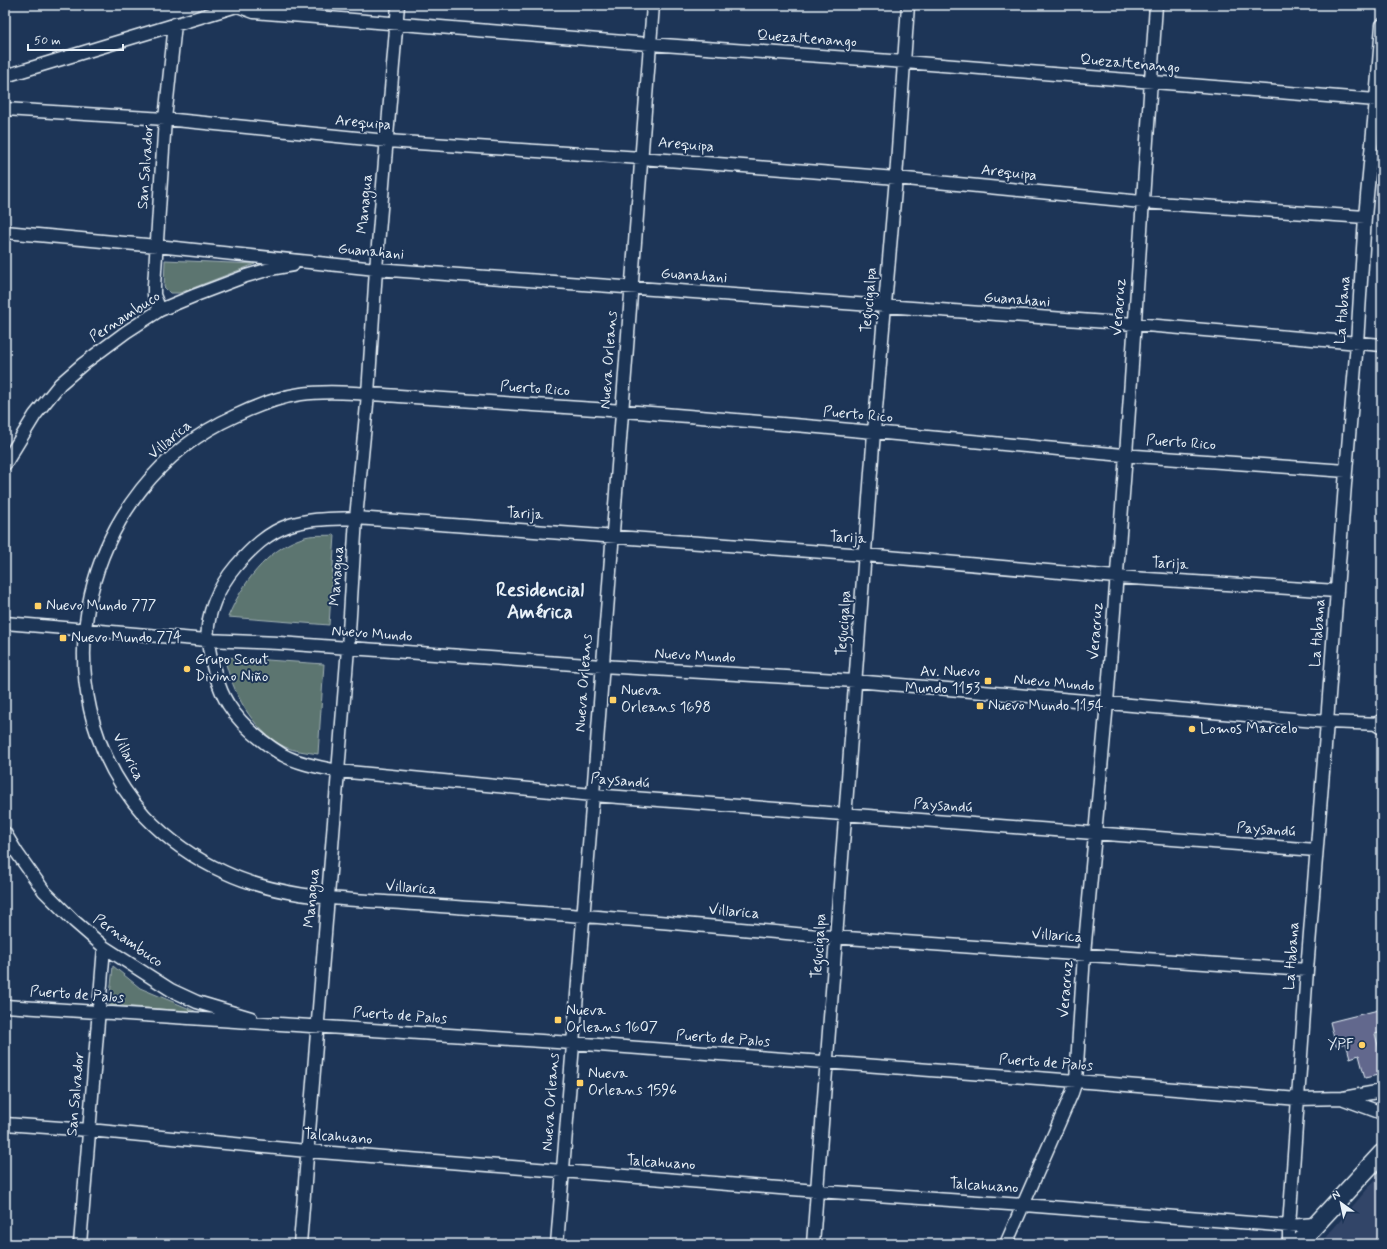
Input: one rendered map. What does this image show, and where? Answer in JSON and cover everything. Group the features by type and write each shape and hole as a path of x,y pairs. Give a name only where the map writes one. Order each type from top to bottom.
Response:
{"main road":[{"path":"1298,1244 1382,1153"}],"street":[{"name":"Quezaltenango","path":"237,5 254,12 396,24 905,62 1376,100"},
{"path":"5,76 237,5"},
{"name":"Managua","path":"300,1244 348,648 356,518 368,394 376,269 398,5"},
{"name":"Nueva Orleans","path":"557,1244 653,5"},
{"name":"Tegucigalpa","path":"813,1244 835,937 846,814 874,432 896,178 908,5"},
{"name":"Veracruz","path":"1006,1244 1076,1081 1084,954 1107,703 1126,455 1156,5"},
{"name":"San Salvador","path":"160,310 154,295 165,119 175,24"},
{"name":"La Habana","path":"1289,1244 1289,1226 1316,850 1357,343 1365,217 1382,25"},
{"name":"Arequipa","path":"5,110 165,119 387,141 641,158 896,178 1142,202 1365,217"},
{"name":"Guanahani","path":"5,232 376,269 1134,324 1382,345"},
{"name":"Pernambuco","path":"5,464 35,415 60,384 83,364 160,310 246,276 270,269 308,262"},
{"name":"Villarica","path":"368,394 322,392 305,393 281,398 242,412 208,429 174,454 149,478 130,503 110,537 96,575 89,603 85,629 84,661 91,710 106,755 116,775 144,815 165,835 185,850 230,875 278,891 328,898 583,916 835,937 1307,970"},
{"name":"Puerto Rico","path":"368,394 621,411 1126,455 1346,471"},
{"name":"Tarija","path":"356,518 865,555 1116,577 1337,591"},
{"name":"Paysandú","path":"356,518 317,520 290,525 269,535 247,553 230,573 215,598 210,619 207,640 211,660 227,704 244,724 263,742 284,756 306,764 338,772 592,795 1316,850"},
{"name":"Nuevo Mundo","path":"5,623 207,640 855,682 1327,722 1382,724"},
{"name":"Pernambuco","path":"5,833 17,853 44,891 74,921 104,946 171,990 197,1002 270,1024"},
{"name":"San Salvador","path":"80,1244 104,946"},
{"name":"Puerto de Palos","path":"5,1006 572,1043 1298,1099 1343,1098 1382,1091"},
{"name":"Puerto de Palos","path":"1343,1098 1382,1112"},
{"name":"Talcahuano","path":"5,1124 89,1130 307,1151 817,1191 1024,1205 1289,1226 1315,1224"}],"shaded area":[{"path":"1382,1172 1382,1244 1320,1244"}],"green space":[{"path":"165,260 255,264 180,293 170,293 164,287"},
{"path":"335,535 329,625 228,617 240,592 248,581 266,560 277,551 289,543 306,537"},
{"path":"224,657 324,664 318,754 285,747 262,731 245,709 238,696"},
{"path":"113,966 140,988 197,1012 109,1005"}],"building":[{"name":"YPF","path":"1382,1009 1382,1032 1375,1034 1382,1060 1382,1074 1365,1078 1359,1055 1350,1058 1346,1043 1336,1046 1330,1022"}],"place":[{"name":"Nuevo Mundo 777","path":"38,606"},
{"name":"Nuevo Mundo 774","path":"63,638"},
{"name":"Grupo Scout Divino Niño","path":"187,669"},
{"name":"Av. Nuevo Mundo 1153","path":"988,681"},
{"name":"Nueva Orleans 1698","path":"613,700"},
{"name":"Nuevo Mundo 1154","path":"980,706"},
{"name":"Lomos Marcelo","path":"1192,729"},
{"name":"Nueva Orleans 1607","path":"558,1020"},
{"name":"YPF","path":"1362,1045"},
{"name":"Nueva Orleans 1596","path":"580,1083"}],"district":[{"name":"Residencial América","path":"540,601"}]}
